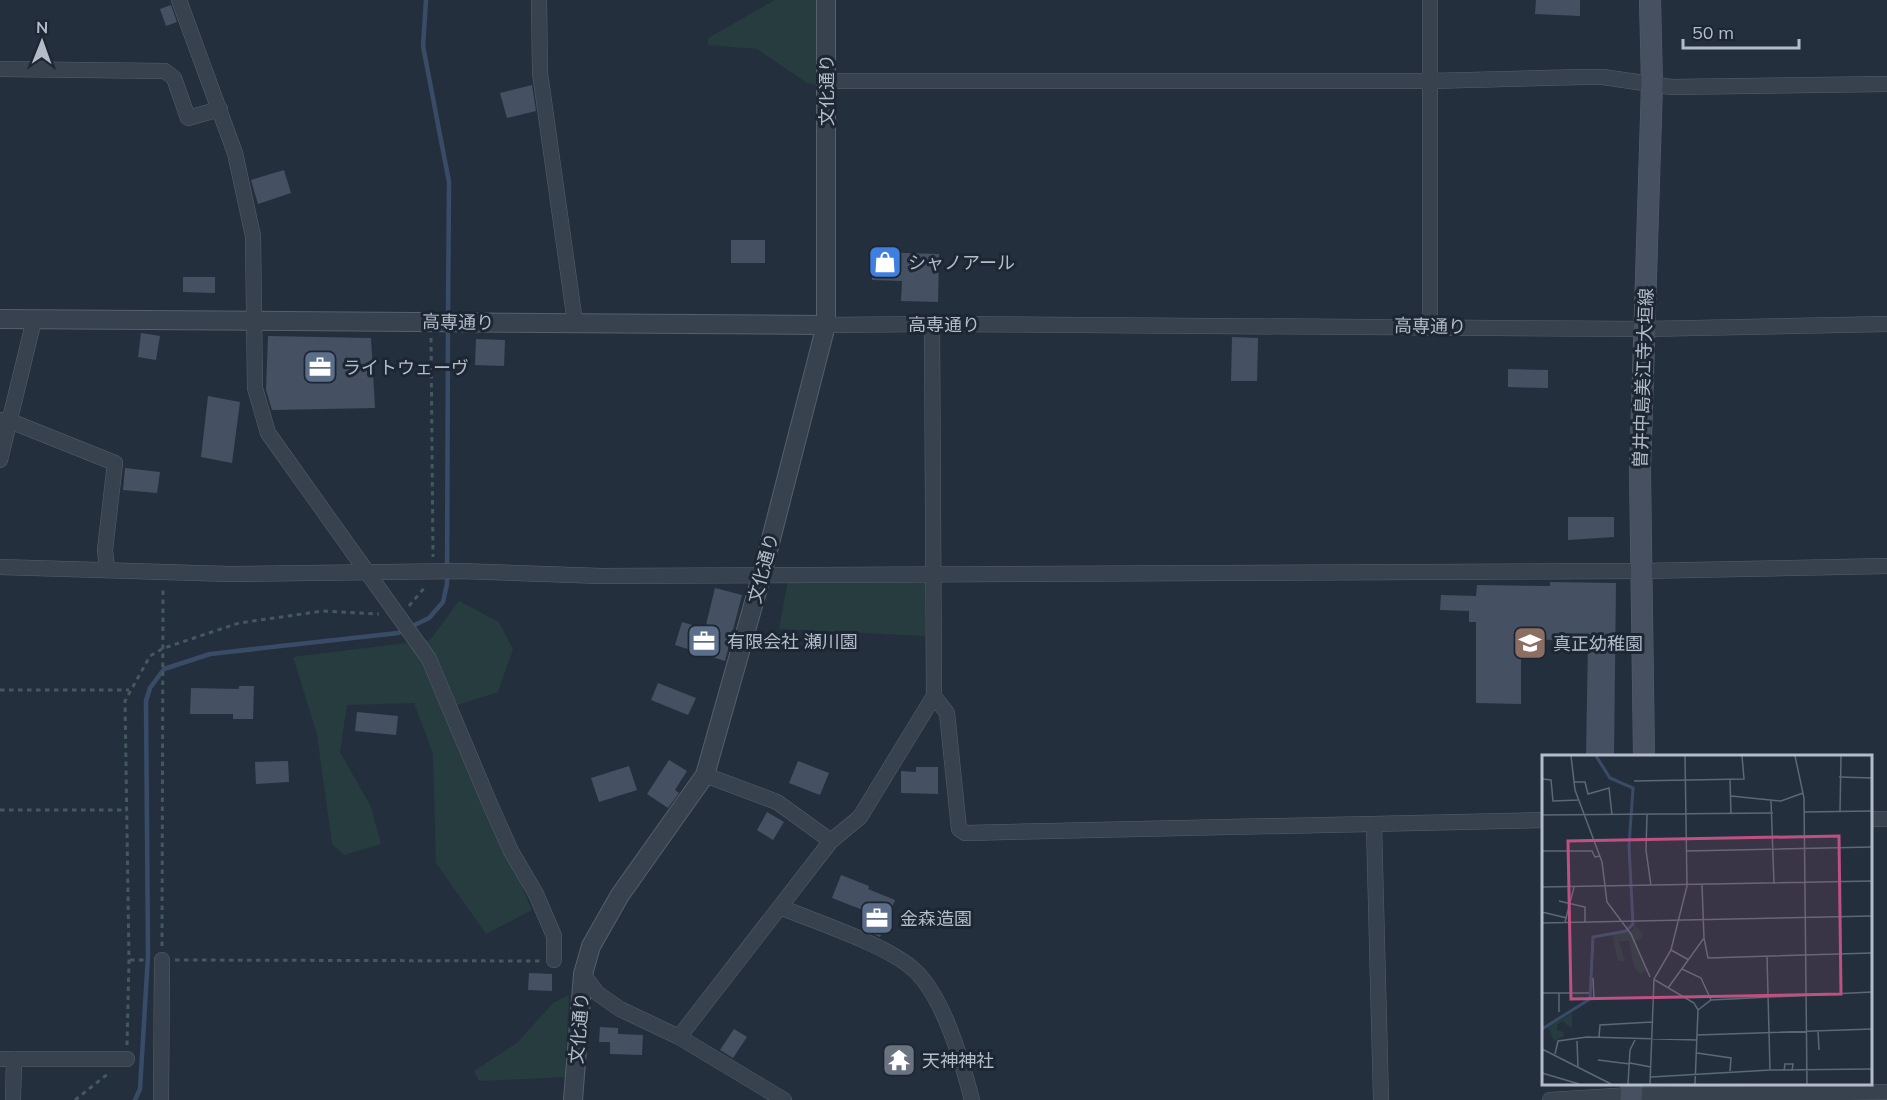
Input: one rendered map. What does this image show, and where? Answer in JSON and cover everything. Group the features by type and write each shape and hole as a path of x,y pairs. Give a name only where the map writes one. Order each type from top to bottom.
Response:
{"main road":[{"name":"曽井中島美江寺大垣線","path":"1644,755 1641,571 1652,84 1650,0"}],"street":[{"path":"179,0 235,153 253,236 256,321 255,388 268,433 429,659 503,832 536,894 554,936 554,960"},
{"path":"539,0 540,73 575,322"},
{"name":"文化通り","path":"573,1100 584,974 591,946 620,895 705,775 762,574 826,325 826,0"},
{"path":"1430,0 1430,326"},
{"path":"0,69 165,71 174,78 188,118 220,109"},
{"path":"826,81 1430,81 1603,77 1671,87 1887,84"},
{"name":"高専通り","path":"0,319 1645,329 1887,324"},
{"path":"0,460 5,421 34,320"},
{"path":"679,1037 831,841 860,817 934,696 932,324"},
{"path":"5,421 115,463 105,550 106,569"},
{"path":"0,567 162,570 229,574 460,571 601,576 1641,571 1887,566"},
{"path":"934,696 947,713 959,828 965,833 1542,820"},
{"path":"705,775 777,802 831,841"},
{"path":"1374,825 1381,1100"},
{"path":"780,906 881,950 913,968 934,993 972,1100"},
{"path":"161,1100 162,960"},
{"path":"584,974 597,993 620,1009 679,1037 784,1100"},
{"path":"13,1100 7,1059 127,1059"},
{"path":"1550,1100 1631,1093 1887,1092"}],"path":[{"path":"75,1100 127,1059 125,701 129,690 150,656 164,648 238,623 323,610 398,615 423,591 435,571 435,322"},
{"path":"162,570 164,648 162,960 554,960"},
{"path":"0,690 129,690"},
{"path":"0,810 127,810"}],"green space":[{"path":"775,0 817,0 818,85 807,83 757,49 708,45 708,38"},
{"path":"788,580 926,581 925,636 779,629"},
{"path":"459,601 499,622 513,649 498,692 445,709 532,910 486,934 436,863 433,754 414,703 347,705 340,752 371,807 381,844 344,855 332,844 317,734 293,657 430,640"},
{"path":"569,995 565,1077 479,1081 474,1071 517,1043 553,1003"}],"building":[{"path":"1536,0 1580,0 1580,16 1535,14"},
{"path":"171,5 177,22 166,26 160,9"},
{"path":"532,85 536,111 507,118 500,93"},
{"path":"284,170 291,193 258,204 251,180"},
{"path":"731,240 765,240 765,263 731,263"},
{"path":"873,252 939,254 938,302 901,301 902,281 872,280"},
{"path":"183,277 215,277 215,293 183,292"},
{"path":"141,333 160,336 156,360 138,357"},
{"name":"ライトウェーヴ","path":"268,336 371,338 375,408 272,410 266,390"},
{"path":"1232,337 1258,338 1257,381 1231,381"},
{"path":"476,339 505,340 504,366 475,365"},
{"path":"1508,369 1548,370 1548,388 1508,387"},
{"path":"208,396 240,402 232,463 201,457"},
{"path":"125,468 160,472 157,493 123,490"},
{"path":"1568,517 1614,517 1614,537 1568,540"},
{"path":"1550,582 1616,583 1614,755 1586,755 1588,641 1521,639 1521,704 1476,703 1476,622 1469,622 1469,611 1440,610 1441,595 1476,596 1477,585 1550,586"},
{"path":"715,588 742,595 725,661 675,645 682,622 705,629"},
{"path":"658,683 696,698 688,715 651,700"},
{"path":"239,686 254,686 253,719 233,719 233,714 190,714 191,688 239,689"},
{"path":"357,712 398,716 396,735 355,731"},
{"path":"669,760 687,771 675,790 679,793 668,808 647,794"},
{"path":"288,761 289,782 256,784 255,762"},
{"path":"798,761 829,773 820,795 789,783"},
{"path":"629,766 637,790 599,802 591,778"},
{"path":"916,767 938,767 938,794 901,793 901,771 916,772"},
{"path":"767,812 784,822 773,840 757,830"},
{"path":"841,875 895,900 880,937 861,929 868,912 832,898"},
{"path":"529,973 552,974 552,991 528,990"},
{"path":"600,1027 618,1028 618,1034 643,1035 642,1055 610,1054 610,1042 599,1042"},
{"path":"734,1029 747,1037 733,1058 720,1050"}],"waterway":[{"path":"426,0 423,46 449,182 448,319"},
{"path":"135,1100 140,1089 148,956 146,701 150,688 164,669 210,654 398,633 429,618 443,602 447,584 448,327"}],"place":[{"name":"シャノアール","path":"885,262"},
{"name":"ライトウェーヴ","path":"320,367"},
{"name":"有限会社 瀬川園","path":"704,641"},
{"name":"真正幼稚園","path":"1530,643"},
{"name":"金森造園","path":"877,918"},
{"name":"天神神社","path":"899,1060"}]}
